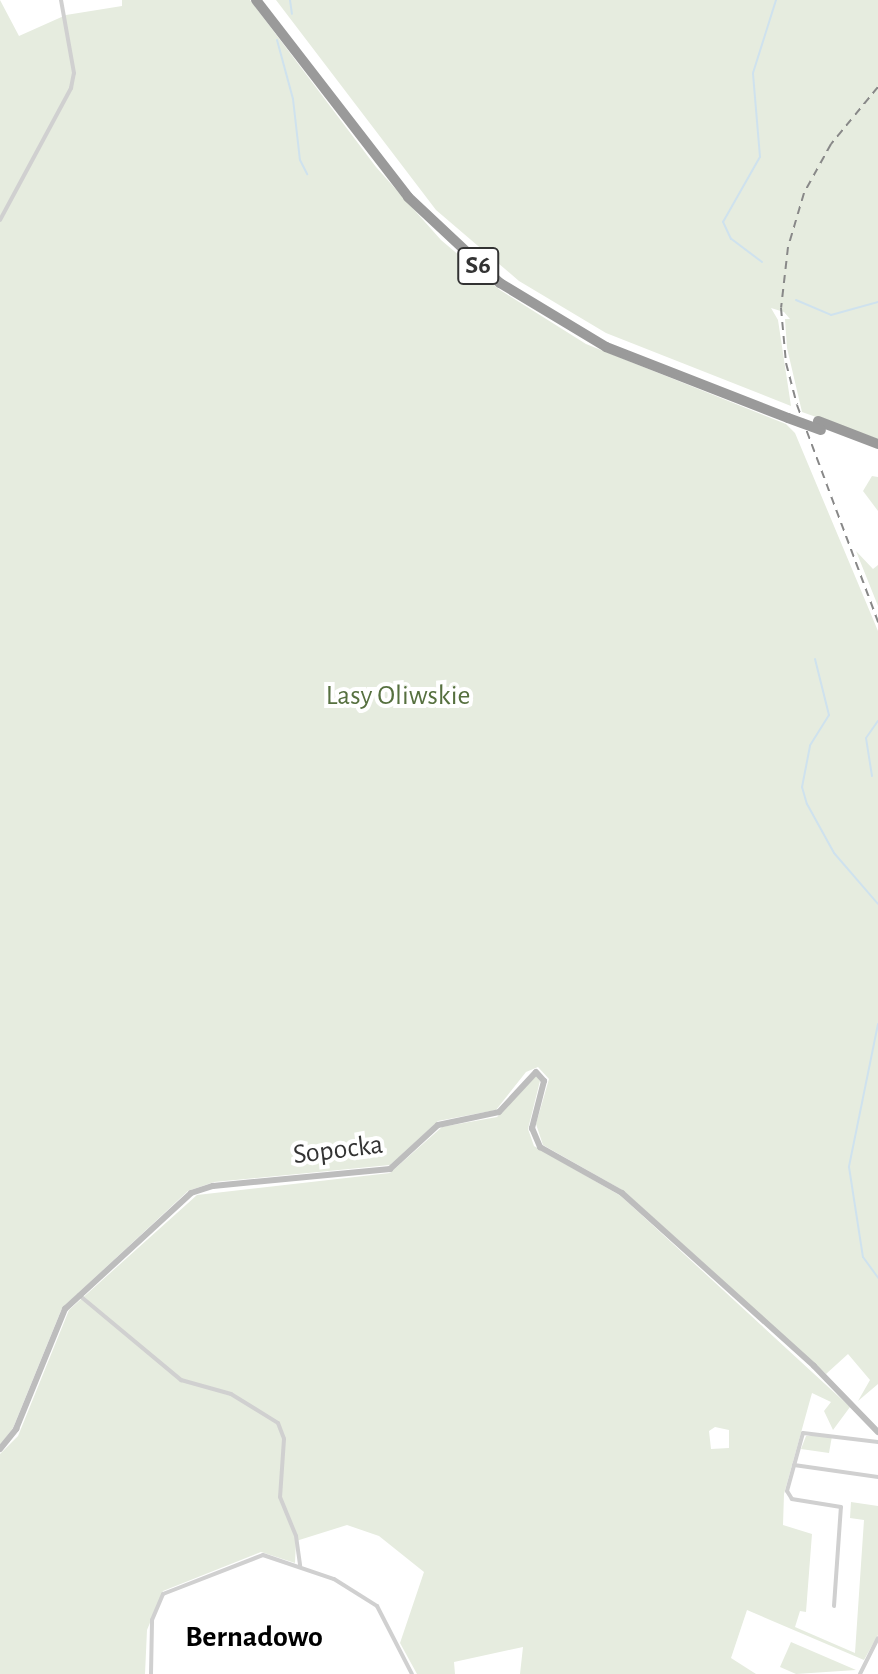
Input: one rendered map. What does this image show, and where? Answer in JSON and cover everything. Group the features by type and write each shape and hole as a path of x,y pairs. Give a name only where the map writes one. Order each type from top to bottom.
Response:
{"highway":[{"name":"S6","path":"256,0 408,197 500,283 606,347 878,451"},
{"name":"S6","path":"263,0 392,168 480,259 533,298 609,341 787,414"},
{"name":"S6","path":"819,426 878,444"}],"main road":[{"name":"Sopocka","path":"0,1449 16,1429 60,1317 79,1295 195,1191 390,1169 438,1125 499,1112 536,1072 544,1081 532,1128 540,1147 622,1193 814,1366 878,1432"}],"street":[{"path":"0,220 71,88 74,73 61,0"},
{"path":"79,1295 181,1380 231,1394 278,1423 285,1449 280,1497 296,1536 300,1566"},
{"path":"834,1606 841,1507 789,1498 794,1465 803,1433 878,1442"},
{"path":"794,1465 878,1477"},
{"path":"151,1674 152,1620 165,1592 257,1556 300,1566 334,1579 377,1606 412,1674"},
{"path":"860,1674 878,1638"}],"green space":[{"name":"Lasy Oliwskie","path":"0,0 19,36 66,15 122,6 122,0 250,0 376,167 441,240 500,290 586,344 786,424 795,433 878,631 878,1384 858,1401 870,1380 848,1354 826,1374 624,1191 543,1145 536,1124 549,1079 538,1067 526,1072 496,1110 438,1121 390,1165 214,1182 188,1191 62,1308 13,1428 0,1445"},
{"path":"276,0 878,0 878,439 802,412 787,348 785,319 790,319 784,312 771,308 778,320 791,406 606,333 519,281 436,210"},
{"path":"872,476 878,477 878,511 863,491"},
{"path":"856,551 873,569 878,565 878,606"},
{"path":"536,1076 540,1081 528,1129 534,1146 621,1196 850,1407 833,1430 824,1411 831,1402 812,1393 784,1494 783,1525 812,1534 806,1612 800,1611 795,1627 855,1653 864,1520 850,1518 851,1502 878,1506 878,1635 864,1660 747,1610 731,1658 756,1674 520,1674 523,1647 454,1662 455,1674 417,1674 400,1643 424,1572 379,1536 347,1525 296,1541 295,1563 261,1552 163,1591 147,1630 145,1674 0,1674 0,1454 18,1436 69,1310 197,1195 390,1173 442,1127 497,1117","holes":["715,1427 729,1430 729,1448 711,1449 709,1431"]},
{"path":"806,1436 832,1436 829,1453 801,1449"},
{"path":"791,1642 856,1670 796,1674 780,1667"}],"waterway":[{"path":"290,0 292,14"},
{"path":"762,262 731,239 723,222 760,157 753,73 776,0"},
{"path":"277,40 293,99 300,160 307,174"},
{"path":"796,300 831,315 878,302"},
{"path":"815,659 829,715 810,746 802,787 807,804 834,853 878,904"},
{"path":"872,776 866,738 878,721"},
{"path":"878,1024 849,1167 863,1257 878,1278"}],"railway":[{"path":"878,87 831,144 804,193 788,247 781,308 786,363 797,405 878,622"}],"district":[{"name":"Bernadowo","path":"254,1637"}]}
